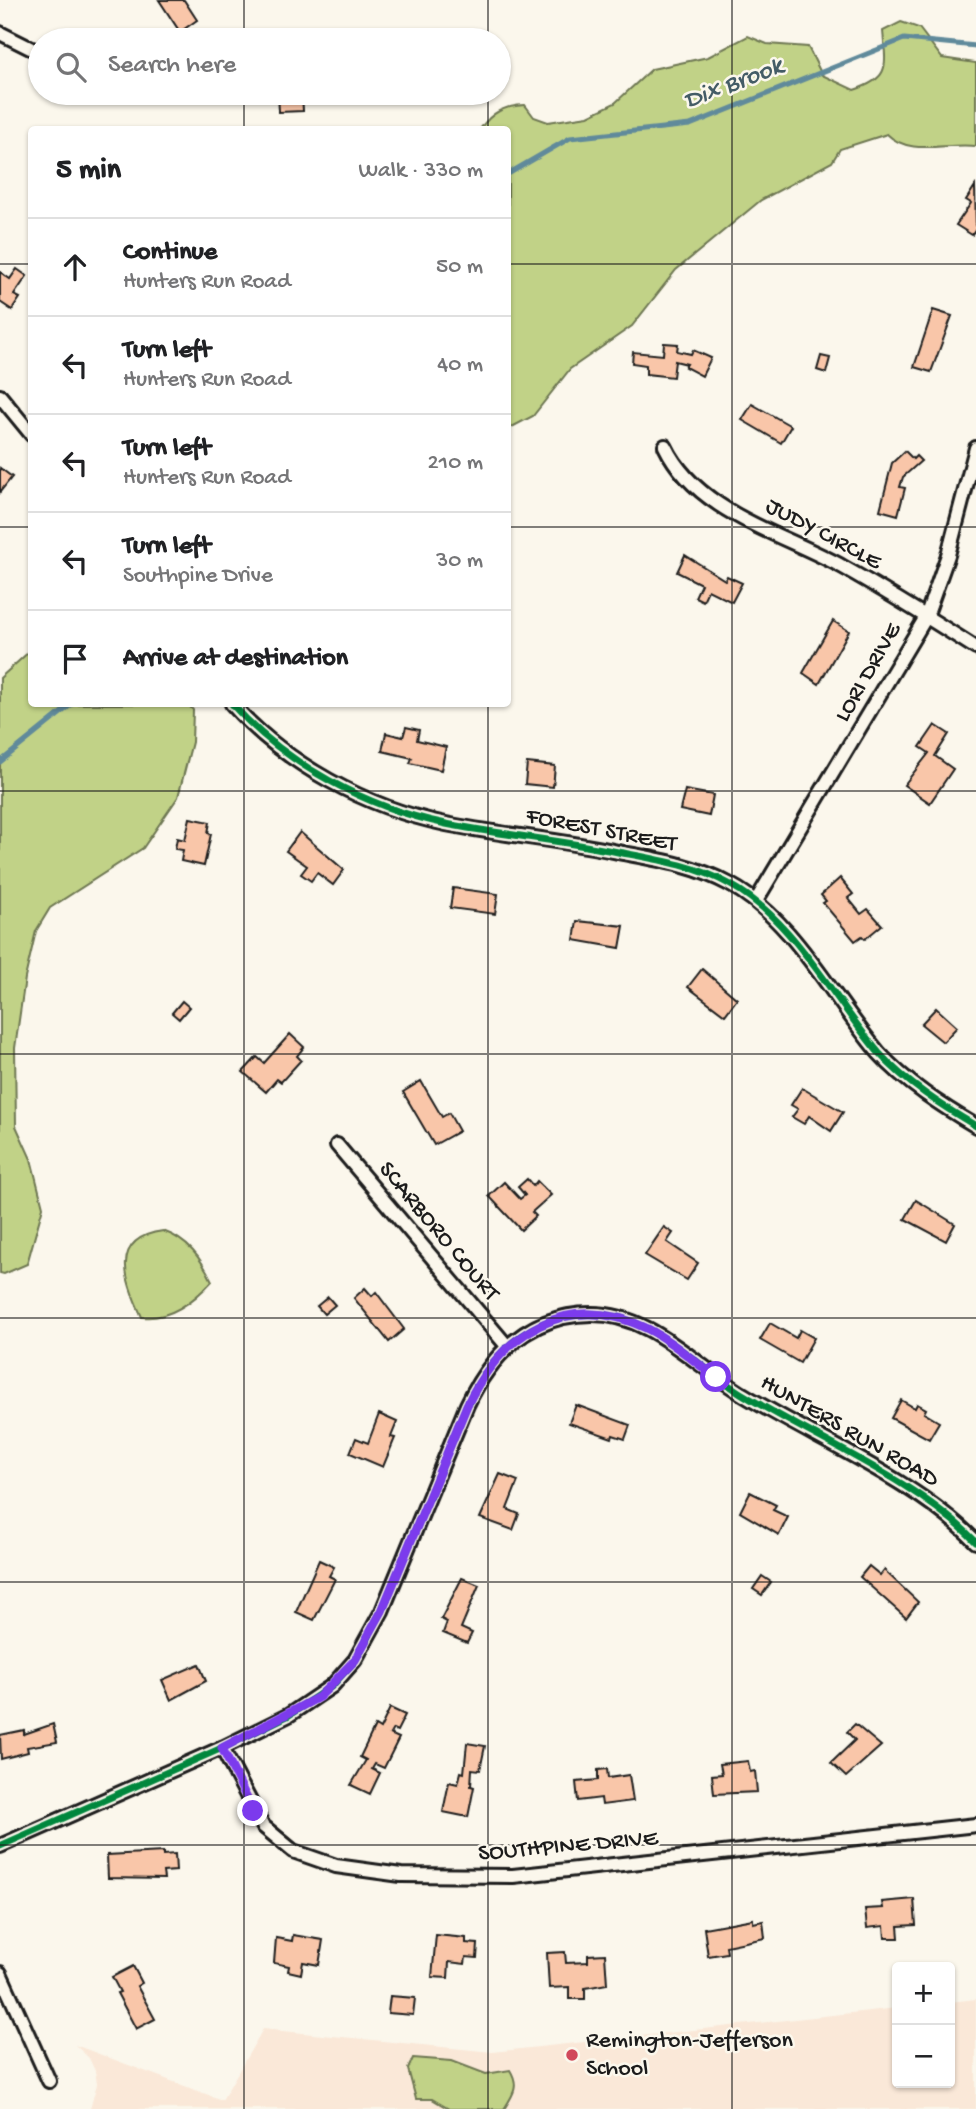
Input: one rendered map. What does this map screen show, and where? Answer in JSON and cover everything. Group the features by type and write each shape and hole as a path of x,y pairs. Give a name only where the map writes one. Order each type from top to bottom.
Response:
{"street":[{"path":"0,33 28,47"},
{"path":"0,396 28,430"},
{"name":"JUDY CIRCLE","path":"665,446 679,471 708,498 839,565 976,648"},
{"name":"LORI DRIVE","path":"756,901 926,617 948,555 976,448"},
{"name":"FOREST STREET","path":"235,707 264,735 304,765 346,789 397,811 445,824 571,842 665,861 730,884 756,901 782,926 880,1054 925,1093 976,1126"},
{"name":"SCARBORO COURT","path":"337,1145 507,1346"},
{"name":"HUNTERS RUN ROAD","path":"0,1846 222,1748 319,1697 355,1660 382,1611 467,1405 485,1373 507,1346 535,1327 564,1317 594,1314 635,1323 663,1338 743,1395 934,1505 976,1542"},
{"name":"SOUTHPINE DRIVE","path":"222,1748 263,1826 293,1851 311,1860 336,1866 401,1875 513,1875 976,1825"},
{"path":"0,1973 49,2081"}],"shaded area":[{"name":"Remington-Jefferson School","path":"976,1999 976,2109 90,2109 97,2084 95,2071 89,2058 75,2045 222,2100 263,2029 492,2052 892,2009 892,2088 955,2088 955,2001"}],"green space":[{"path":"901,22 919,28 942,58 976,63 976,146 917,147 896,141 887,134 840,149 832,162 761,200 676,270 632,326 570,369 533,416 511,427 511,126 482,126 489,118 505,109 525,105 534,117 548,122 588,116 615,103 652,69 708,57 748,36 767,44 808,47 822,75 854,90 875,81 884,69 883,31"},
{"path":"28,653 28,707 190,707 193,710 192,742 178,797 143,848 50,908 36,931 25,978 15,1048 16,1126 31,1159 43,1207 27,1264 4,1274 0,1273 0,678"},
{"path":"163,1231 180,1239 193,1251 212,1281 198,1295 172,1312 142,1317 127,1277 128,1252 134,1243 146,1235"},
{"path":"413,2058 452,2061 486,2074 510,2070 515,2081 514,2090 504,2109 449,2109 432,2099 416,2099 408,2069"}],"building":[{"path":"159,0 184,0 197,20 186,28 177,28"},
{"path":"279,105 303,105 303,111 279,112"},
{"path":"975,186 976,229 972,235 956,225 971,203 966,200"},
{"path":"17,269 27,276 14,295 20,298 12,310 0,302 0,272 10,279"},
{"path":"933,310 952,316 931,372 914,367"},
{"path":"664,343 678,344 677,351 691,354 693,350 711,358 702,376 685,367 687,364 675,361 673,377 646,374 646,365 632,363 633,352 663,355"},
{"path":"821,356 830,358 826,373 817,370"},
{"path":"752,404 791,426 781,443 742,420"},
{"path":"905,451 913,459 916,456 921,461 903,477 900,487 905,488 898,515 880,510 892,463"},
{"path":"0,468 12,477 0,492"},
{"path":"685,555 725,580 727,576 742,583 732,602 708,590 703,601 695,597 701,584 677,572"},
{"path":"833,621 849,631 819,684 803,673"},
{"path":"935,725 949,734 935,756 953,769 930,803 904,785 929,753 920,747"},
{"path":"406,727 419,730 417,740 446,747 441,770 410,763 412,758 382,751 386,733 403,737"},
{"path":"527,763 555,766 553,787 525,784"},
{"path":"685,790 713,795 709,816 680,810"},
{"path":"190,818 210,822 208,833 211,834 204,866 181,861 183,850 175,849 177,838 185,840"},
{"path":"300,832 344,870 333,885 317,873 311,881 301,874 307,866 286,851"},
{"path":"840,878 853,894 848,898 861,914 868,909 882,925 865,939 862,936 855,941 823,903 826,901 821,895"},
{"path":"453,888 498,894 495,914 450,908"},
{"path":"577,921 624,926 620,948 574,940"},
{"path":"702,969 737,999 725,1015 688,987"},
{"path":"182,1001 189,1007 179,1019 172,1013"},
{"path":"936,1008 957,1027 943,1042 921,1024"},
{"path":"290,1034 304,1047 297,1056 301,1060 281,1082 277,1079 266,1092 243,1072 257,1057 264,1063"},
{"path":"421,1081 442,1117 449,1113 459,1131 434,1145 403,1092"},
{"path":"802,1088 843,1112 831,1131 809,1116 804,1124 792,1117 798,1109 791,1105"},
{"path":"527,1179 533,1186 537,1181 551,1195 532,1212 536,1216 521,1230 489,1196 504,1182 520,1199 525,1195 518,1187"},
{"path":"916,1200 955,1224 946,1241 905,1219"},
{"path":"664,1227 673,1233 667,1242 698,1263 687,1280 645,1255"},
{"path":"365,1288 372,1296 376,1292 404,1329 389,1342 354,1298"},
{"path":"328,1297 335,1305 324,1314 317,1306"},
{"path":"770,1323 796,1338 800,1330 814,1338 800,1363 760,1340"},
{"path":"901,1400 915,1408 917,1404 926,1409 924,1413 939,1422 929,1439 891,1418"},
{"path":"576,1405 630,1425 625,1439 613,1435 612,1438 569,1423"},
{"path":"379,1414 397,1422 391,1437 395,1438 383,1467 350,1453 356,1438 368,1443"},
{"path":"500,1474 518,1481 507,1509 519,1514 513,1530 480,1518"},
{"path":"750,1492 776,1505 773,1510 788,1517 779,1535 740,1512"},
{"path":"319,1560 334,1567 329,1576 335,1579 314,1620 296,1612"},
{"path":"869,1566 880,1575 884,1570 918,1602 906,1618 860,1577"},
{"path":"762,1576 771,1582 762,1595 753,1589"},
{"path":"462,1578 479,1585 461,1628 472,1633 467,1643 443,1633 447,1622 441,1619"},
{"path":"199,1664 206,1681 171,1700 162,1680"},
{"path":"390,1708 405,1715 397,1731 393,1729 390,1734 399,1738 384,1768 375,1764 372,1769 380,1773 370,1794 351,1785 366,1760 360,1757 375,1726 380,1729"},
{"path":"53,1724 57,1742 27,1747 28,1752 1,1759 0,1735 24,1730 24,1734"},
{"path":"855,1724 881,1746 846,1777 831,1763 855,1740 847,1732"},
{"path":"467,1743 485,1746 480,1770 472,1769 471,1786 474,1787 468,1817 443,1812 449,1782 458,1784 461,1772 464,1773"},
{"path":"748,1761 750,1772 755,1771 757,1792 714,1794 712,1775 722,1774 720,1764"},
{"path":"607,1769 608,1778 629,1775 633,1801 602,1805 601,1798 578,1801 576,1782 598,1780 598,1770"},
{"path":"163,1852 163,1855 175,1854 176,1871 163,1872 164,1879 108,1878 107,1855"},
{"path":"914,1899 916,1925 898,1926 899,1938 885,1938 884,1926 867,1928 865,1909 883,1908 882,1902"},
{"path":"753,1919 753,1923 763,1921 765,1938 726,1946 727,1953 708,1956 704,1928"},
{"path":"293,1935 323,1940 319,1965 303,1962 301,1974 288,1971 289,1966 274,1963 276,1938 292,1941"},
{"path":"436,1935 466,1938 466,1943 478,1944 477,1958 466,1957 465,1964 449,1962 448,1978 432,1977"},
{"path":"565,1952 566,1963 588,1962 588,1955 605,1954 607,1984 585,1988 585,1999 569,1999 569,1987 549,1988 547,1953"},
{"path":"133,1966 142,1983 137,1986 155,2019 136,2029 117,1993 120,1992 112,1977"},
{"path":"390,1996 415,1998 413,2015 388,2013"}],"waterway":[{"name":"Dix Brook","path":"511,172 570,138 690,125 904,39 976,46"},
{"name":"Dix Brook","path":"0,762 68,707"}],"cycle path":[{"path":"235,707 253,726 302,764 358,795 387,807 446,824 660,860 689,867 729,884 752,899 792,938 862,1032 890,1064 925,1093 976,1126"},
{"path":"0,1846 222,1748 289,1715 332,1686 355,1660 382,1611 477,1386 501,1353 532,1329 550,1321 570,1316 599,1314 621,1318 648,1329 744,1395 897,1481 953,1520 976,1542"}],"place":[{"name":"Remington-Jefferson School","path":"572,2055"}],"route":[{"path":"253,1811 222,1748 319,1697 355,1660 382,1611 475,1388 507,1346 535,1327 564,1317 608,1315 649,1329 716,1377"}]}
